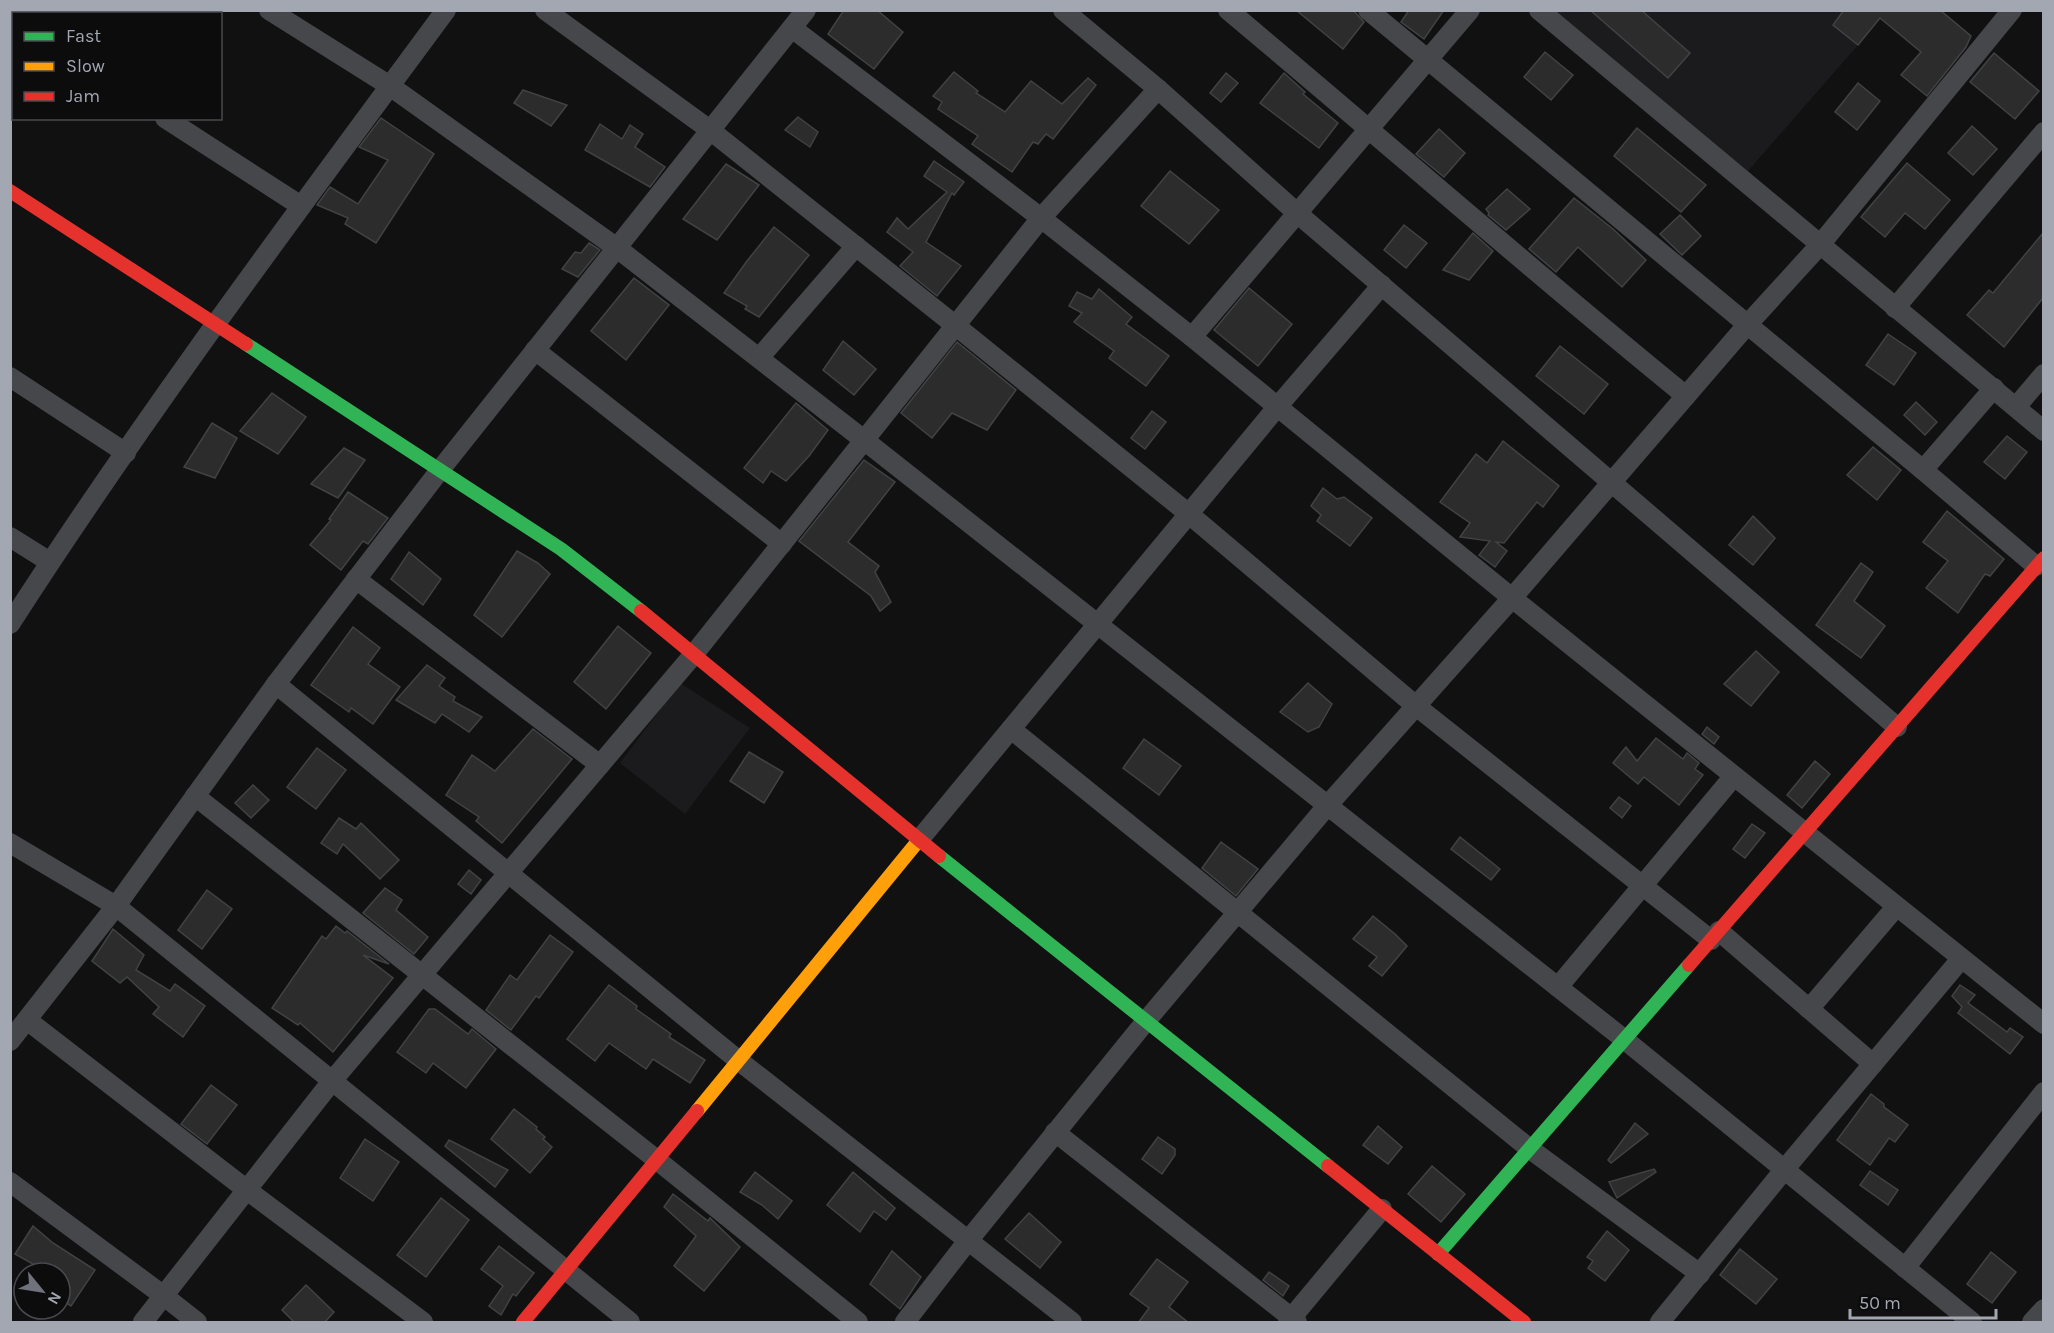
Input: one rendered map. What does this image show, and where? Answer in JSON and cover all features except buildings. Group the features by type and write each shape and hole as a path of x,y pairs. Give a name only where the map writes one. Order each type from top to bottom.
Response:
{"street":[{"path":"269,10 390,86 617,248 1558,987 1972,1323"},
{"path":"10,624 214,324 446,10"},
{"path":"545,10 710,130 1189,514 1416,706 1643,886 1715,936 1809,1009 1873,1064"},
{"path":"10,1041 116,906 276,684 440,470 806,10"},
{"path":"1063,10 1158,89 1297,213 1897,727"},
{"path":"1228,10 1371,129 1577,307 1686,396"},
{"path":"1368,10 1923,470 2040,562 1438,1254"},
{"path":"1192,337 1470,10"},
{"path":"1539,10 2043,431"},
{"path":"905,1323 1055,1132 1327,806 1512,598 1747,325 1819,246 2012,10"},
{"path":"792,28 1041,218 1192,337 1512,598 2043,1024"},
{"path":"143,1323 332,1081 694,654 1041,218 1158,89"},
{"path":"168,120 301,206"},
{"path":"1895,308 2043,132"},
{"path":"10,191 561,549 607,583 919,840 1524,1323"},
{"path":"759,358 856,246"},
{"path":"523,1323 1278,406 1382,285"},
{"path":"535,350 782,543"},
{"path":"2016,407 2043,374"},
{"path":"10,377 126,453"},
{"path":"1923,470 1994,388"},
{"path":"10,537 50,562"},
{"path":"356,579 600,765"},
{"path":"276,684 738,1060 1072,1323"},
{"path":"1011,729 1530,1149 1700,1274"},
{"path":"1558,987 1734,776"},
{"path":"195,796 657,1160 858,1323"},
{"path":"10,843 116,906 630,1323"},
{"path":"1809,1009 1896,907"},
{"path":"1660,1323 1784,1170 1961,959"},
{"path":"27,1020 423,1323"},
{"path":"1905,1268 2043,1092"},
{"path":"1055,1132 1292,1321 1382,1209"},
{"path":"10,1182 197,1323"},
{"path":"2032,1323 2043,1309"}],"shaded area":[{"path":"1543,11 1886,11 1748,171"},
{"path":"680,683 750,728 685,814 620,763"}],"traffic: fast":[{"path":"246,344 561,549 641,611"},
{"path":"939,856 1328,1166"},
{"path":"1438,1254 1689,965"}],"traffic: slow":[{"path":"697,1111 919,840"}],"traffic: jam":[{"path":"10,191 246,344"},
{"path":"1689,965 2044,558"},
{"path":"641,611 939,856"},
{"path":"523,1322 697,1111"},
{"path":"1328,1166 1524,1322"}]}
